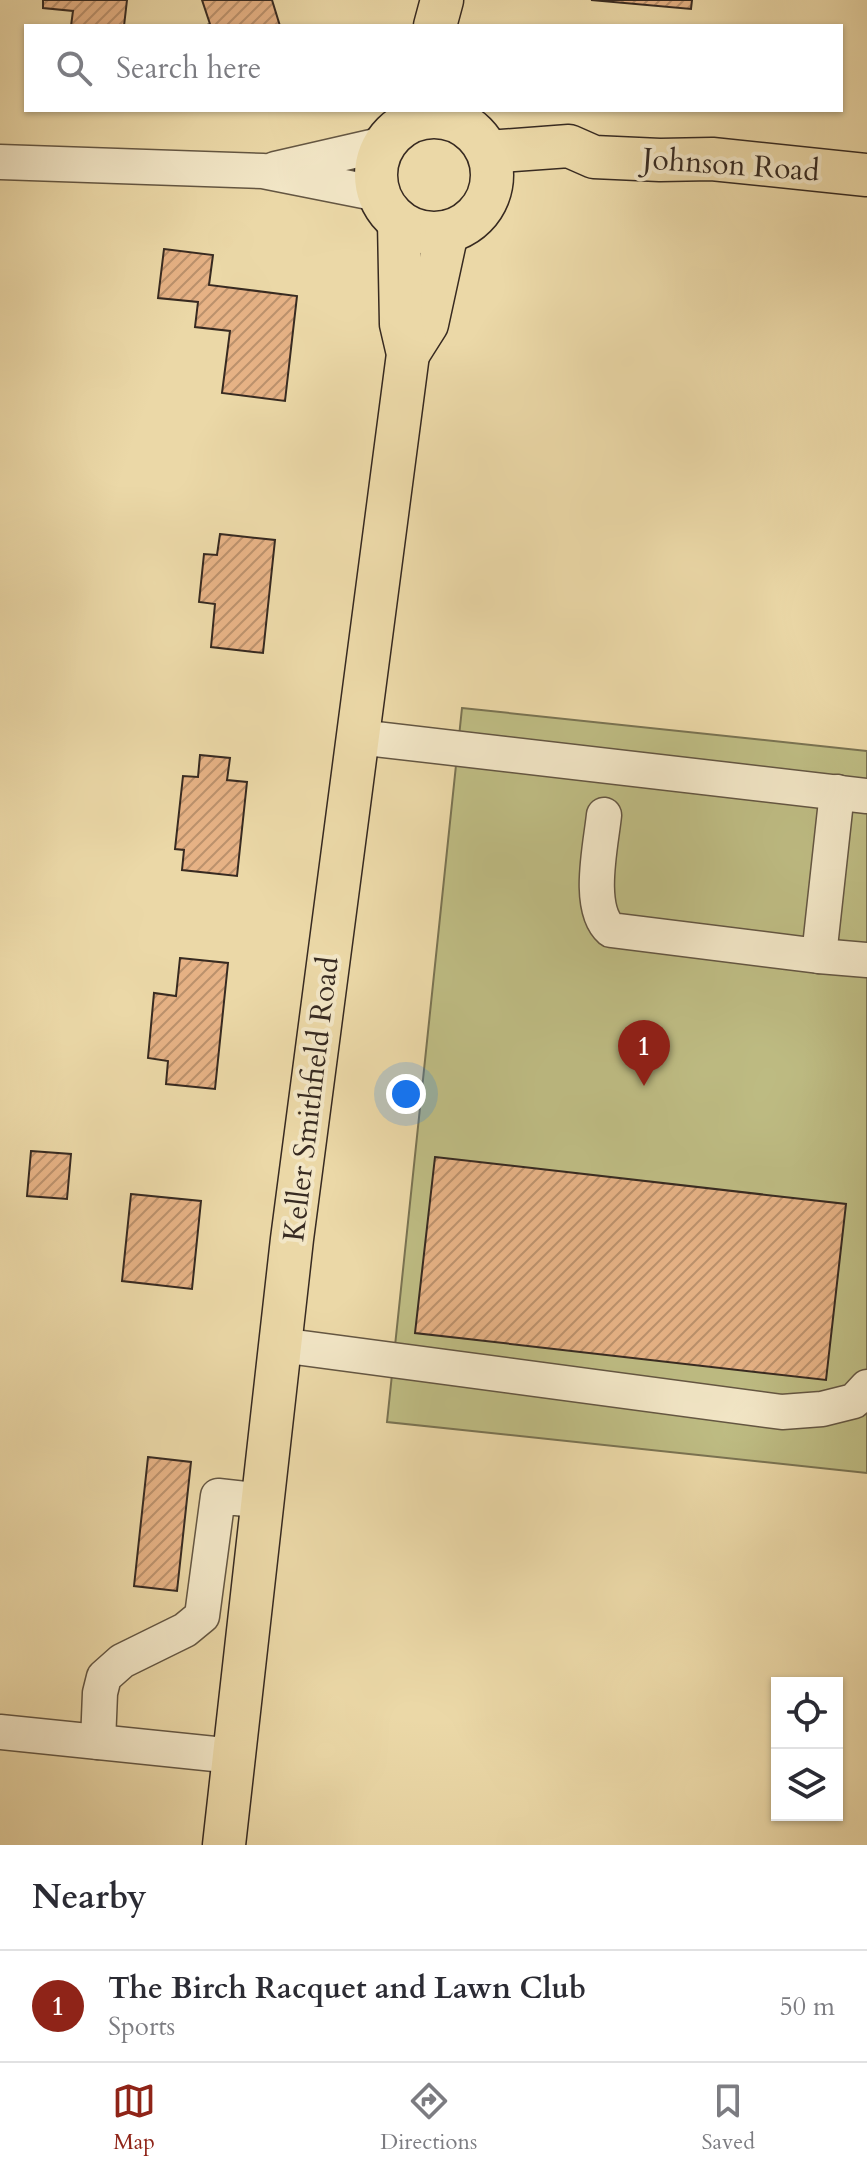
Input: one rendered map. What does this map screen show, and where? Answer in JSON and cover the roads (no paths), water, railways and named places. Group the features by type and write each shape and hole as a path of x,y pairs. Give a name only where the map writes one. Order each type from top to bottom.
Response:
{"main road":[{"path":"436,24 442,0"},
{"path":"458,0 459,24"},
{"path":"389,208 414,230 430,233 447,232 477,215 487,200 477,142 436,117 402,125 377,160 376,177 389,208 401,324 408,354"},
{"name":"Johnson Road","path":"477,142 571,172 594,157 712,159 867,175"},
{"path":"408,354 427,324 447,232"},
{"name":"Keller Smithfield Road","path":"224,1845 280,1345 408,354"}],"street":[{"path":"263,171 402,125"},
{"path":"0,162 263,171 389,208"},
{"path":"358,737 852,794 819,956"},
{"path":"604,815 597,884 599,912 611,930 867,960"},
{"path":"280,1345 782,1412 822,1409 854,1401 867,1387"},
{"path":"98,1742 100,1693 104,1677 122,1661 185,1630 202,1616 218,1496 263,1501"},
{"path":"0,1732 234,1756"}],"place":[{"name":"The Birch Racquet and Lawn Club","path":"644,1086"}]}
